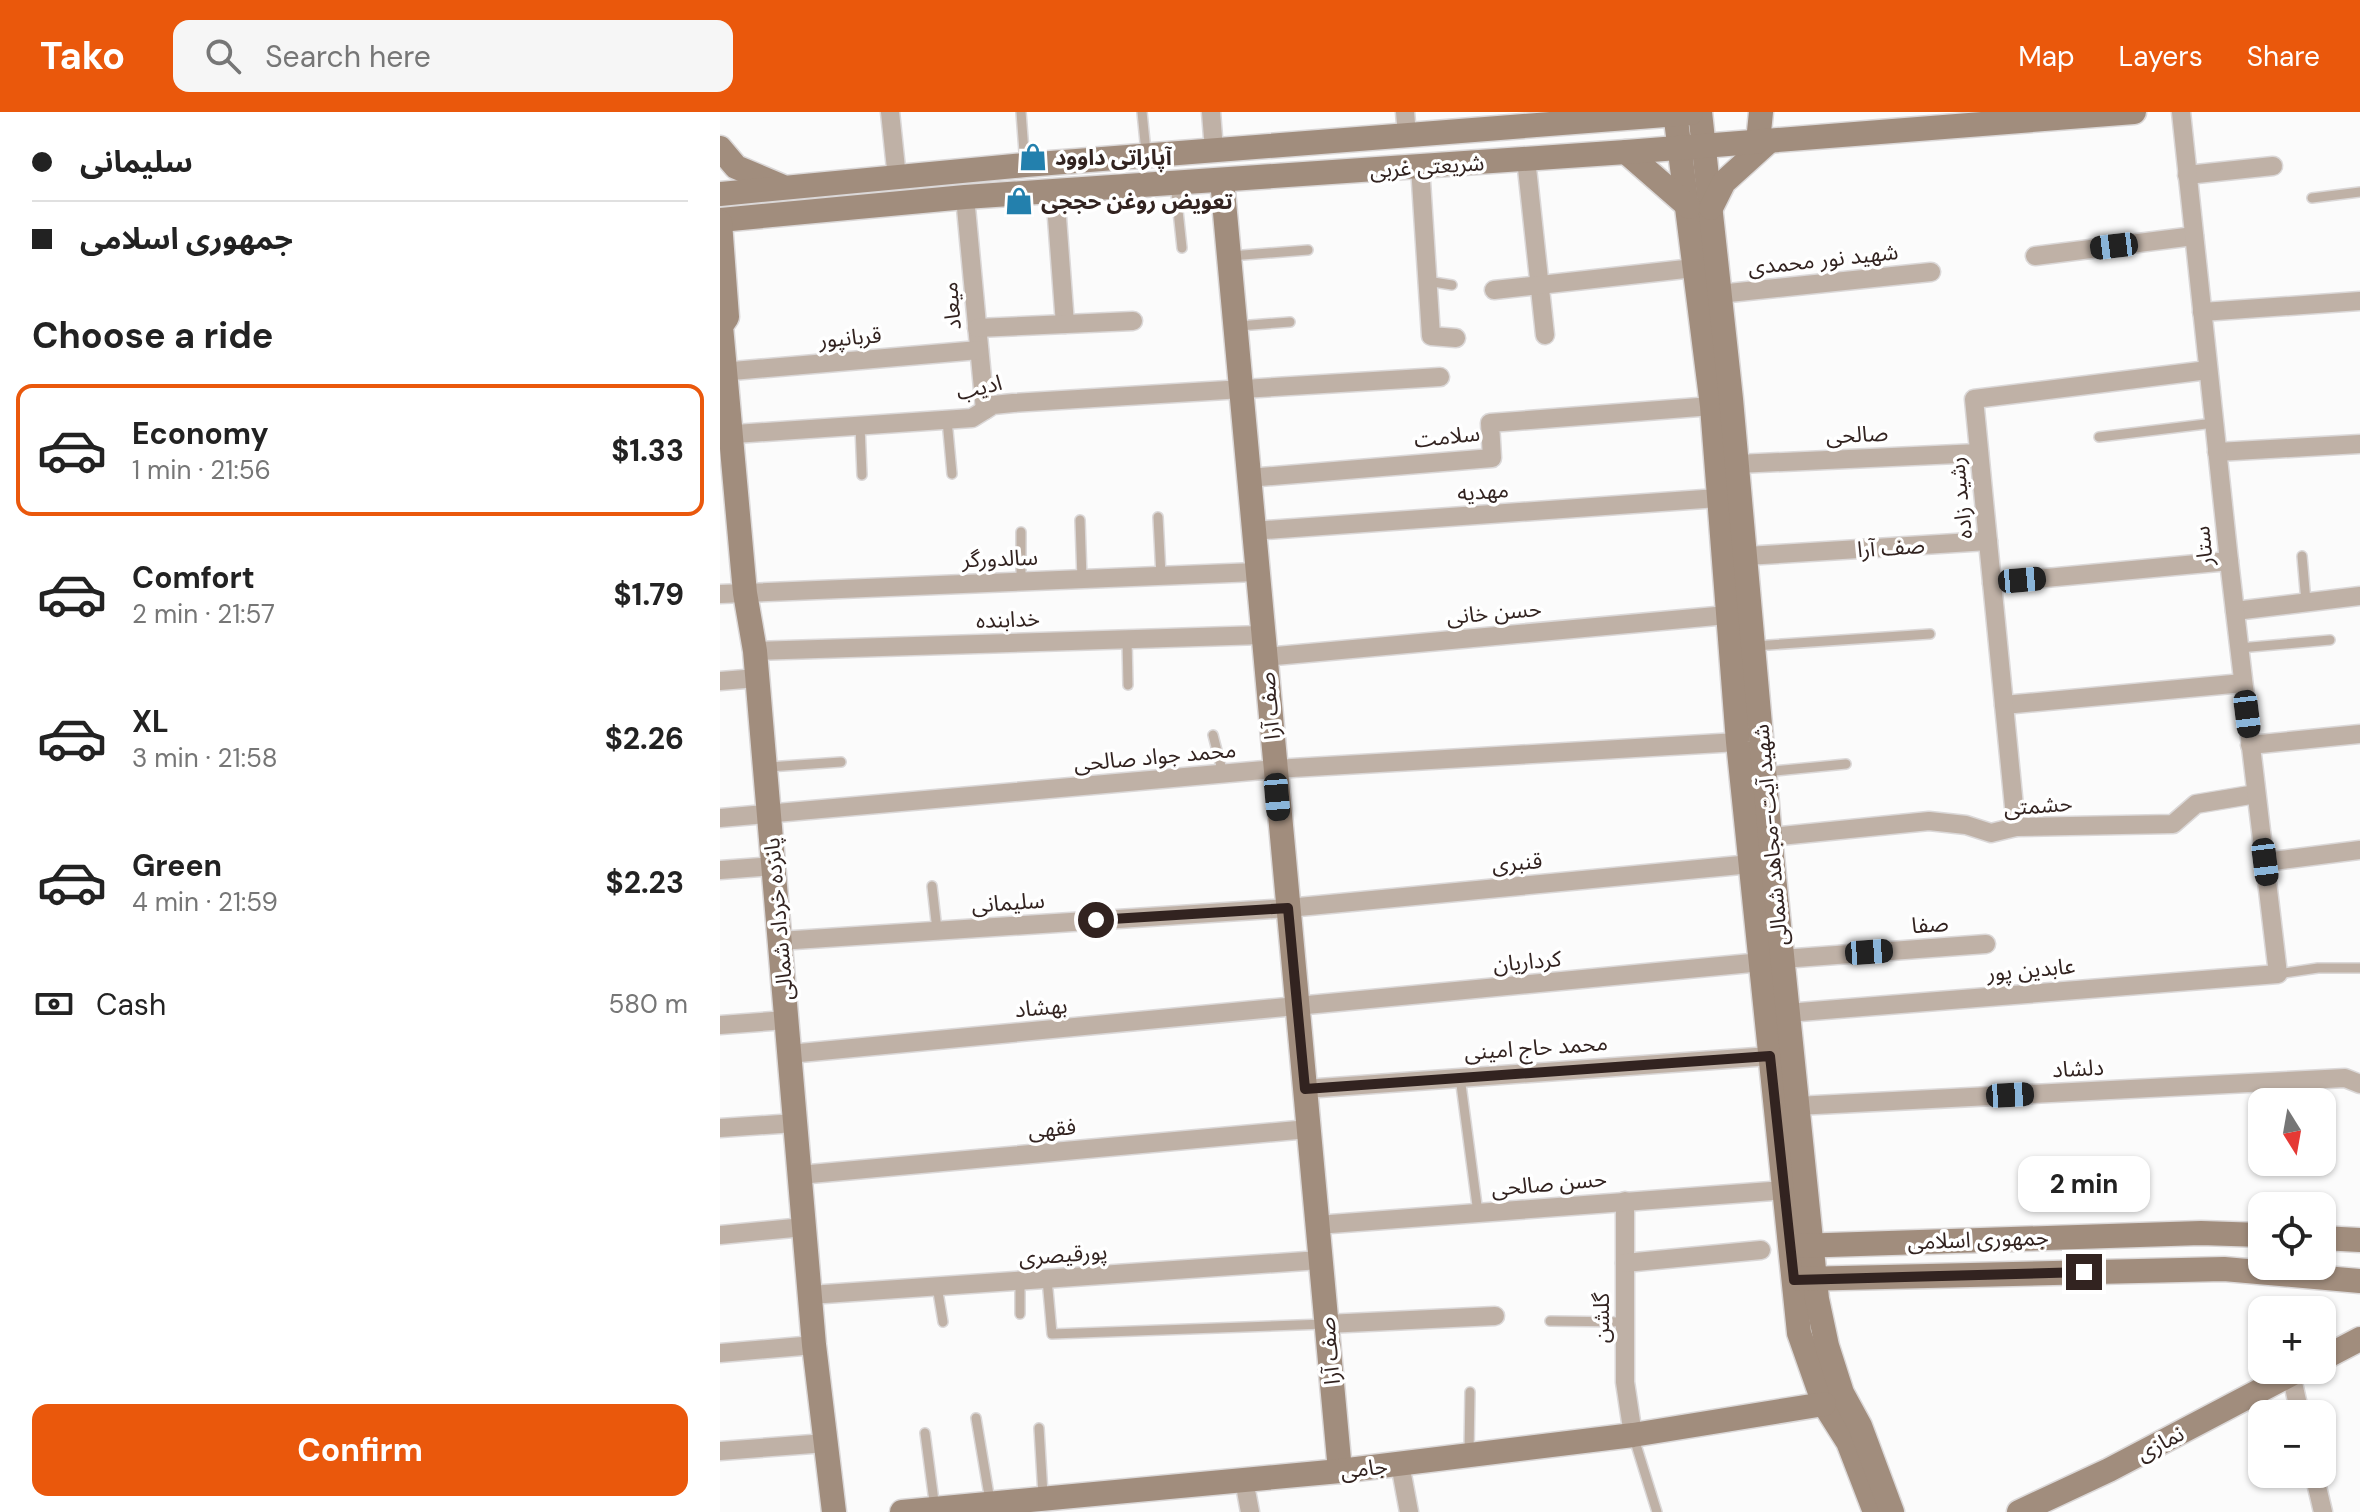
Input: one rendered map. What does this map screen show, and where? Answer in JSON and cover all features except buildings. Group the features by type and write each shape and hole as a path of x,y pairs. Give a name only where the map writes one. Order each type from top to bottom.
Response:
{"main road":[{"path":"1626,152 1700,208 1767,143 1759,132 1761,112"},
{"name":"شریعتی غربی","path":"720,194 787,200 965,197 1767,143 2134,112"},
{"name":"شریعتی غربی","path":"720,221 787,200 897,178 1214,150 1406,124 1691,113"},
{"name":"شهید آیت-مجاهد شمالی","path":"1691,113 1702,236 1719,294 1746,556 1770,837 1770,1056 1785,1190 1800,1245"},
{"path":"720,148 736,167 766,182 787,200 739,239 722,262"},
{"name":"صف آرا","path":"1222,180 1340,1471"},
{"name":"پانزده خرداد شمالی","path":"720,221 727,317 721,325 726,435 736,529 755,651 814,1345 834,1512"},
{"name":"شهید آیت-مجاهد شمالی","path":"1702,236 1694,268 1712,406 1727,615 1751,864 1787,1013 1796,1106 1800,1245 1804,1279 1799,1333 1824,1404 1848,1442 1875,1512"},
{"path":"2168,1234 2169,1270"},
{"name":"جمهوری اسلامی","path":"1800,1245 2168,1234 2248,1235"},
{"path":"2336,1239 2360,1240"},
{"name":"جمهوری اسلامی","path":"1804,1279 2224,1269 2360,1281"},
{"name":"شهید آیت-مجاهد شمالی","path":"1804,1279 1842,1393 1860,1426 1892,1512"},
{"path":"2336,1352 2360,1339"},
{"name":"نمازی","path":"2019,1512 2109,1470 2272,1384"},
{"name":"جامی","path":"902,1512 1400,1464 1633,1435 1824,1404"}],"street":[{"path":"890,112 897,178"},
{"path":"1211,112 1214,150"},
{"name":"ستار","path":"2181,112 2229,561 2278,974"},
{"path":"1526,159 1545,335"},
{"path":"1420,166 1431,336 1456,338"},
{"path":"2187,175 2273,166"},
{"path":"1055,191 1065,324"},
{"name":"میعاد","path":"965,197 985,410"},
{"path":"2035,256 2194,236"},
{"path":"1494,290 1694,268"},
{"name":"شهید نور محمدی","path":"1719,294 1931,272"},
{"path":"2202,312 2360,301"},
{"path":"977,328 1133,321"},
{"name":"قربانپور","path":"723,372 979,350"},
{"name":"رشید زاده","path":"2016,827 1974,399 2208,370"},
{"name":"ادیب","path":"726,435 972,418 993,405 1013,403 1440,377"},
{"name":"سلامت","path":"1248,478 1492,458 1490,423 1712,406"},
{"path":"2217,452 2360,444"},
{"name":"صالحی","path":"1737,464 1979,453"},
{"name":"مهدیه","path":"1252,531 1718,498"},
{"name":"صف آرا","path":"1746,556 1988,541"},
{"path":"1992,583 2229,561"},
{"name":"سالدورگر","path":"720,594 1256,572"},
{"path":"2235,611 2360,596"},
{"name":"حسن خانی","path":"1263,646 1727,615"},
{"name":"خدابنده","path":"755,651 1127,640 1263,646"},
{"path":"720,681 757,678"},
{"path":"2004,705 2243,683"},
{"path":"2250,745 2360,734"},
{"name":"محمد جواد صالحی","path":"720,818 1275,769 1738,742"},
{"name":"حشمتی","path":"1770,837 1929,821 1966,825 1991,833 2016,827 2173,824 2196,804 2256,794"},
{"path":"2265,862 2360,850"},
{"name":"قنبری","path":"1288,908 1751,864"},
{"path":"720,870 773,866"},
{"name":"سلیمانی","path":"779,941 1288,908"},
{"name":"صفا","path":"1772,960 1986,944"},
{"name":"کرداریان","path":"1297,1007 1772,960"},
{"name":"عابدین پور","path":"1787,1013 2278,974"},
{"name":"بهشاد","path":"789,1054 1297,1007"},
{"path":"720,1025 786,1020"},
{"name":"محمد حاج امینی","path":"1305,1089 1770,1056"},
{"name":"دلشاد","path":"1796,1106 2345,1078 2360,1084"},
{"path":"720,1128 795,1123"},
{"name":"فقهی","path":"799,1175 1308,1129"},
{"name":"حسن صالحی","path":"1317,1225 1785,1190"},
{"name":"گلشن","path":"1625,1201 1625,1382 1633,1435"},
{"path":"720,1235 804,1227"},
{"path":"1625,1263 1761,1250"},
{"name":"پورقیصری","path":"810,1295 1320,1260"},
{"path":"1326,1324 1495,1316"},
{"path":"720,1353 814,1345"},
{"path":"720,1451 826,1443"},
{"path":"1400,1464 1409,1512"},
{"path":"1244,1480 1250,1512"},
{"path":"2317,1488 2323,1512"}],"lane":[{"path":"1021,112 1025,165"},
{"path":"1142,112 1146,155"},
{"path":"1175,183 1182,248"},
{"path":"2312,198 2360,192"},
{"path":"1227,256 1308,250"},
{"path":"1427,281 1452,285"},
{"path":"1234,326 1290,322"},
{"path":"947,420 952,474"},
{"path":"2099,437 2214,423"},
{"path":"860,426 862,475"},
{"path":"1158,517 1161,576"},
{"path":"1080,520 1082,579"},
{"path":"1021,532 1021,581"},
{"path":"2302,556 2306,602"},
{"path":"1754,646 1930,634"},
{"path":"1127,640 1128,685"},
{"path":"2239,648 2330,640"},
{"path":"1213,735 1223,774"},
{"path":"765,767 841,762"},
{"path":"1764,772 1846,764"},
{"path":"932,886 937,930"},
{"path":"2278,974 2318,968 2360,968"},
{"path":"1460,1076 1478,1213"},
{"path":"1047,1279 1052,1334 1326,1324"},
{"path":"1020,1281 1020,1314"},
{"path":"937,1286 943,1322"},
{"path":"1550,1321 1625,1322"},
{"path":"1469,1455 1470,1392"},
{"path":"976,1418 991,1504"},
{"path":"1039,1428 1043,1499"},
{"path":"925,1433 935,1509"},
{"path":"1633,1435 1657,1512"}],"place":[{"name":"آپاراتی داوود","path":"1033,157"},
{"name":"تعویض روغن حججی","path":"1019,201"}],"route":[{"path":"1096,920 1288,908 1305,1089 1770,1056 1794,1280 2084,1272"}]}
